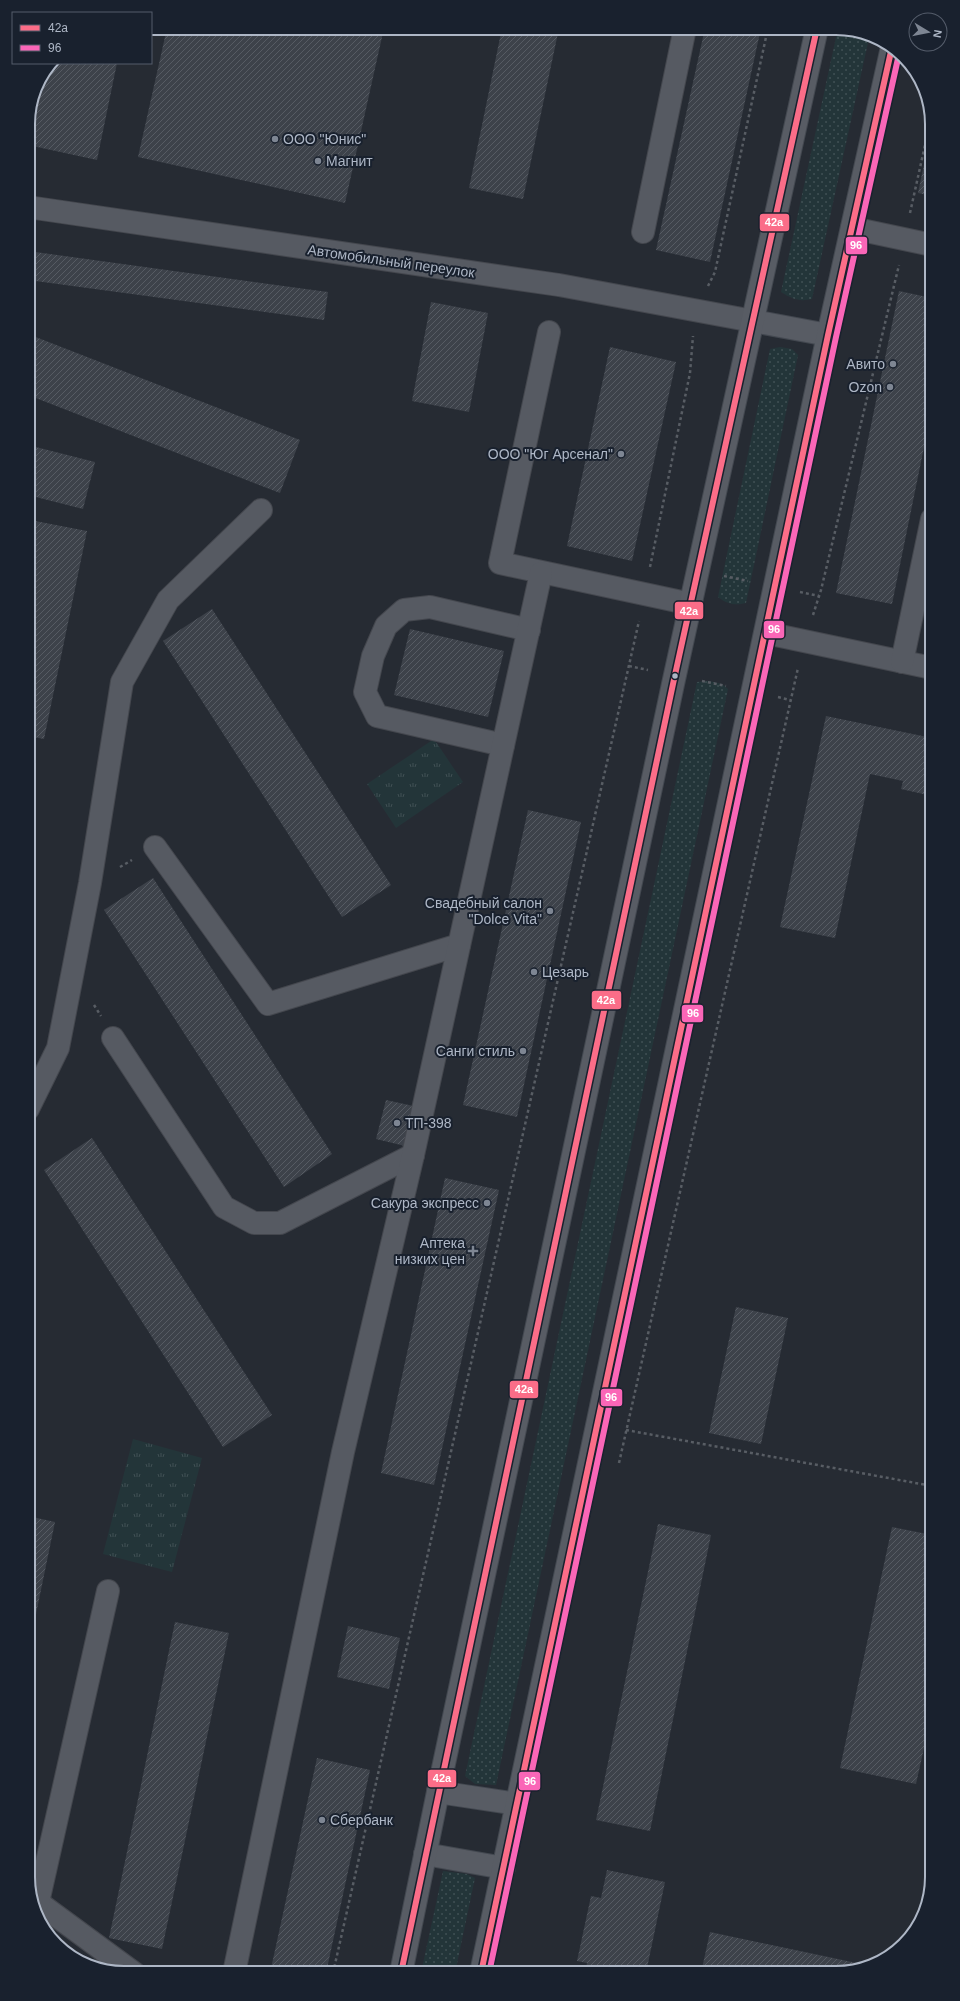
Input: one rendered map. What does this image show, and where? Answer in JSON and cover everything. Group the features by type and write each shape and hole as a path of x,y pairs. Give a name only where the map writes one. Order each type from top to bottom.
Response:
{"main road":[{"path":"402,1966 675,676 815,35"},
{"path":"483,1966 828,335 890,54"},
{"path":"753,321 828,335"},
{"path":"438,1792 517,1804"},
{"path":"425,1854 504,1868"}],"street":[{"path":"644,232 684,35"},
{"name":"Автомобильный переулок","path":"35,208 560,285 753,321"},
{"path":"852,228 925,244"},
{"path":"549,332 500,563 691,604"},
{"path":"35,1095 58,1048 90,883 122,682 168,600 261,510"},
{"path":"902,662 925,552"},
{"path":"235,1966 343,1452 413,1155 541,573"},
{"path":"503,745 377,716 365,692 373,656 386,626 404,610 430,607 529,630"},
{"path":"766,633 925,667"},
{"path":"155,847 268,1004 459,945"},
{"path":"112,1038 224,1207 254,1223 280,1224 413,1155"},
{"path":"37,1893 108,1592"},
{"path":"39,1903 125,1966"}],"path":[{"path":"715,272 766,35"},
{"path":"618,1469 804,642 821,590 905,240 925,146"},
{"path":"335,1966 645,594 690,373"},
{"path":"698,571 775,587"},
{"path":"675,676 753,692"},
{"path":"90,883 155,847"},
{"path":"626,1430 925,1485"}],"green space":[{"path":"836,35 865,40 868,41 812,299 799,300 781,292"},
{"path":"780,347 792,349 798,355 746,603 731,604 718,597 770,349"},
{"path":"709,681 722,684 728,689 496,1785 475,1784 465,1776 697,682"},
{"path":"434,739 463,782 396,828 367,784"},
{"path":"133,1439 202,1458 172,1572 103,1554"},
{"path":"443,1871 467,1874 475,1878 456,1966 423,1966"}],"building":[{"path":"165,35 382,35 345,203 138,157"},
{"path":"501,35 558,35 523,199 469,188"},
{"path":"703,35 759,35 710,262 656,250"},
{"path":"58,64 117,64 97,160 35,147 35,118 38,101 47,80"},
{"path":"925,160 925,194 918,193"},
{"path":"35,252 328,292 324,320 35,281"},
{"path":"899,291 925,297 925,442 892,604 836,593"},
{"path":"431,302 488,313 469,412 412,401"},
{"path":"35,337 300,440 280,493 35,398"},
{"name":"ООО \"Юг Арсенал\"","path":"610,347 676,362 632,561 567,546"},
{"path":"35,447 95,462 83,509 35,497"},
{"path":"35,521 87,531 44,739 35,737"},
{"path":"212,609 391,885 342,917 163,641"},
{"path":"410,629 504,651 488,717 394,695"},
{"path":"826,716 925,737 925,794 901,789 903,781 870,774 835,938 780,927"},
{"path":"528,810 581,822 517,1117 463,1105"},
{"path":"153,878 332,1154 284,1187 104,910"},
{"name":"ТП-398","path":"386,1100 418,1107 409,1147 376,1139"},
{"path":"92,1138 272,1415 223,1447 44,1170"},
{"path":"445,1178 499,1190 434,1485 381,1473"},
{"path":"736,1307 788,1318 761,1444 709,1433"},
{"path":"35,1518 55,1522 35,1619"},
{"path":"658,1524 711,1535 650,1831 596,1820"},
{"path":"892,1527 925,1534 925,1744 916,1784 840,1768"},
{"path":"175,1622 229,1633 162,1949 109,1938"},
{"path":"348,1626 400,1638 389,1689 337,1677"},
{"path":"317,1758 370,1770 328,1966 272,1966"},
{"path":"607,1870 665,1882 647,1966 586,1966 587,1963 577,1961 591,1896 601,1898"},
{"path":"710,1932 857,1963 842,1966 703,1966"}],"transit line":[{"name":"42a","path":"402,1966 673,684 815,35"},
{"name":"42a","path":"482,1966 828,335 890,54"},
{"name":"96","path":"490,1966 836,337 898,60"}],"place":[{"name":"ООО \"Юнис\"","path":"275,139"},
{"name":"Магнит","path":"318,161"},
{"name":"Авито","path":"893,364"},
{"name":"Ozon","path":"890,387"},
{"name":"ООО \"Юг Арсенал\"","path":"621,454"},
{"name":"Свадебный салон \"Dolce Vita\"","path":"550,911"},
{"name":"Цезарь","path":"534,972"},
{"name":"Санги стиль","path":"523,1051"},
{"name":"ТП-398","path":"397,1123"},
{"name":"Сакура экспресс","path":"487,1203"},
{"name":"Аптека низких цен","path":"473,1251"},
{"name":"Сбербанк","path":"322,1820"}]}
